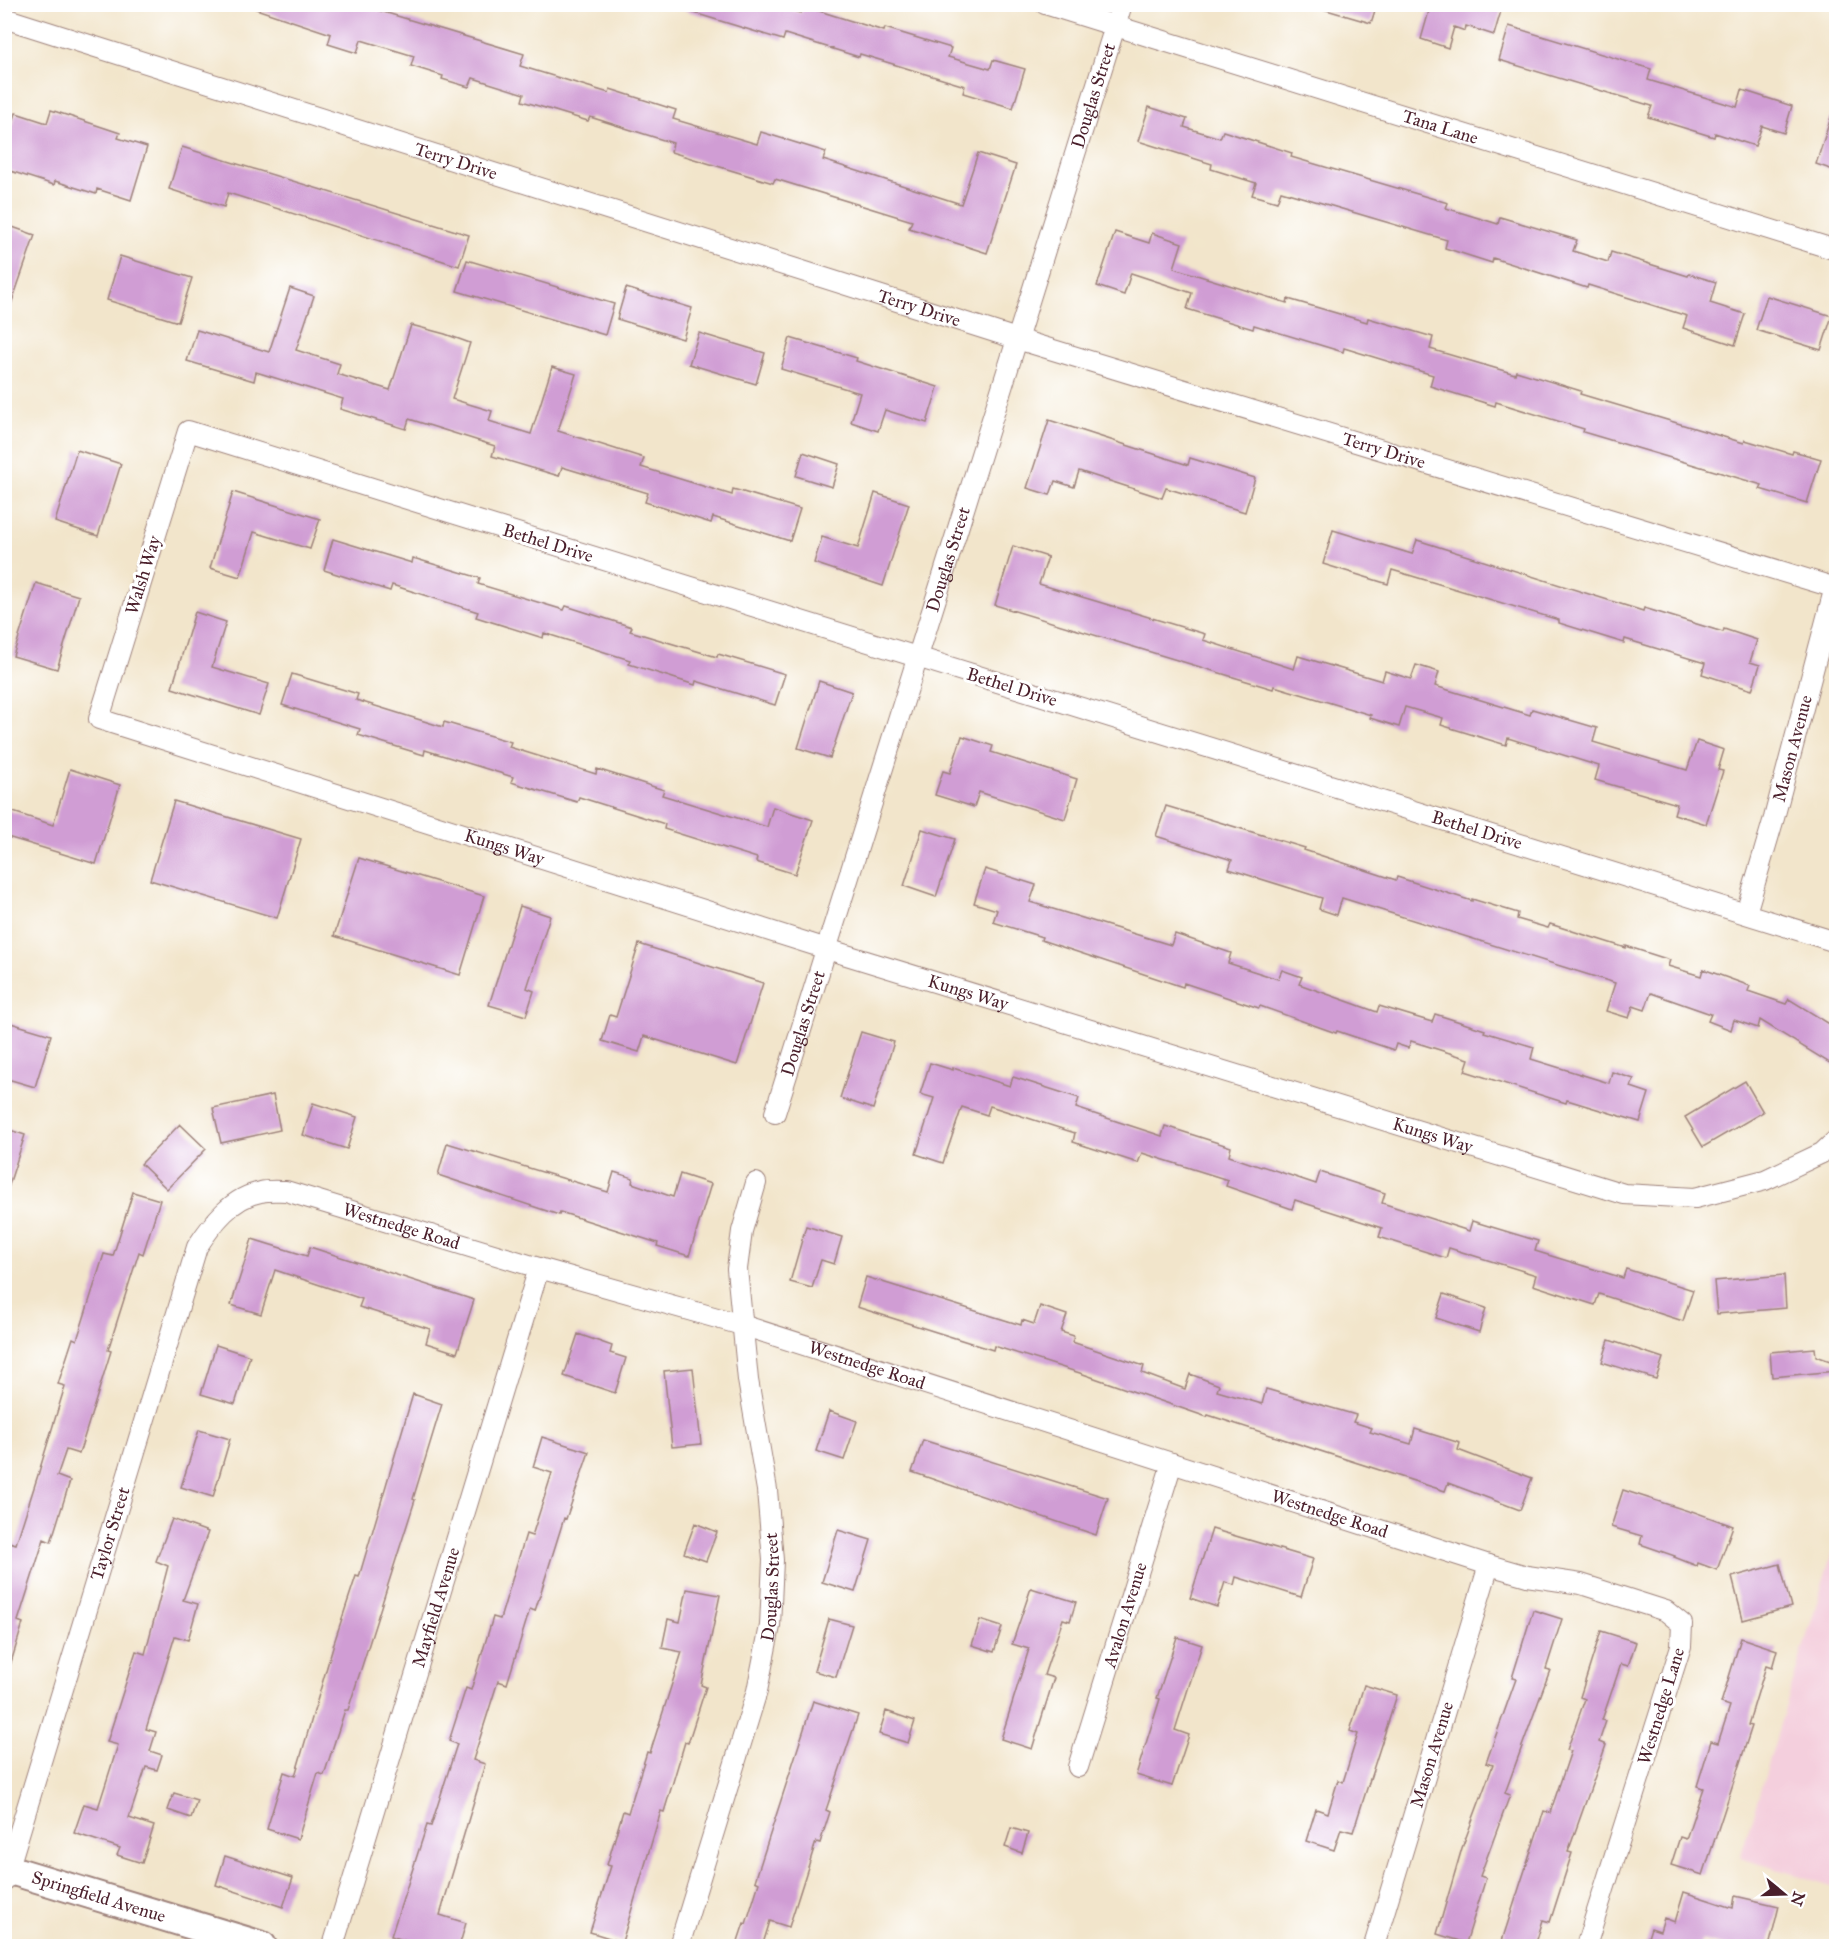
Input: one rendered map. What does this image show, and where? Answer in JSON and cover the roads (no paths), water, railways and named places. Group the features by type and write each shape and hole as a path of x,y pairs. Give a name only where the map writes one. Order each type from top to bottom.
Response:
{"street":[{"name":"Tana Lane","path":"1045,4 1836,250"},
{"name":"Douglas Street","path":"775,1113 1122,4"},
{"name":"Terry Drive","path":"4,18 1017,339 1836,586"},
{"name":"Bethel Drive","path":"188,431 1836,942"},
{"name":"Walsh Way","path":"99,718 188,431"},
{"name":"Mason Avenue","path":"1746,913 1836,586"},
{"name":"Kungs Way","path":"99,718 827,949 1624,1194 1695,1198 1745,1186 1765,1180 1822,1153 1836,1140"},
{"name":"Douglas Street","path":"679,1947 757,1691 770,1626 773,1560 767,1490 748,1380 737,1269 742,1231 756,1184"},
{"name":"Westnedge Road","path":"240,1200 260,1192 286,1191 539,1268 742,1325 1489,1565"},
{"name":"Taylor Street","path":"6,1873 197,1247 213,1222 240,1200"},
{"name":"Mayfield Avenue","path":"333,1947 539,1268"},
{"name":"Avalon Avenue","path":"1078,1767 1172,1463"},
{"name":"Mason Avenue","path":"1374,1947 1489,1565"},
{"name":"Westnedge Lane","path":"1489,1565 1527,1576 1581,1584 1666,1611 1682,1624 1681,1646 1586,1947"},
{"name":"Springfield Avenue","path":"6,1873 262,1947"}]}
